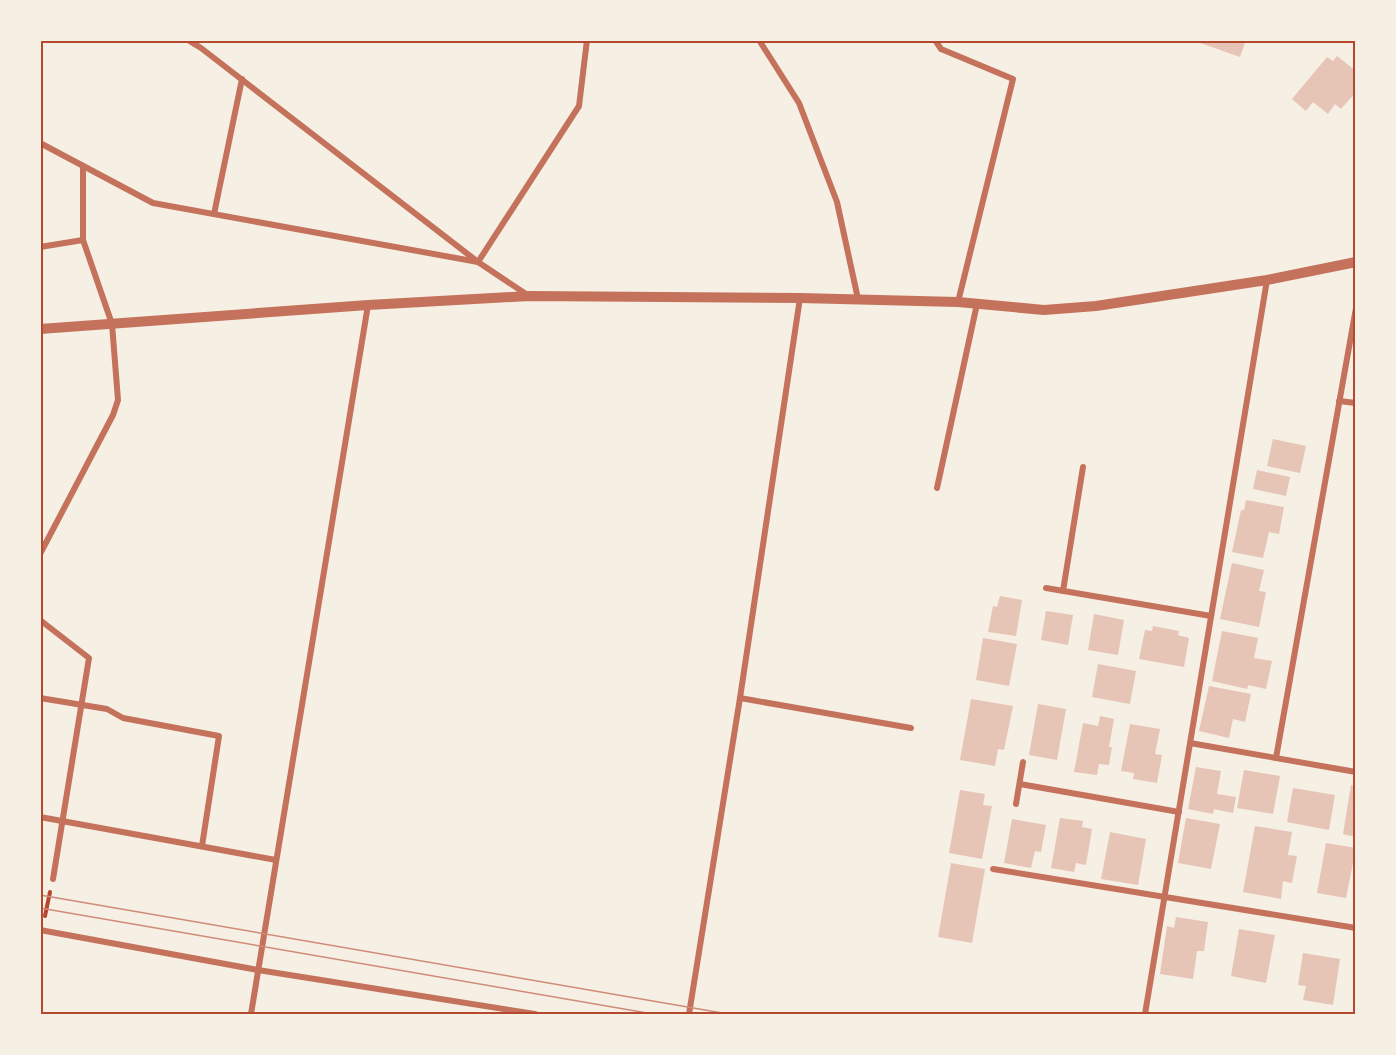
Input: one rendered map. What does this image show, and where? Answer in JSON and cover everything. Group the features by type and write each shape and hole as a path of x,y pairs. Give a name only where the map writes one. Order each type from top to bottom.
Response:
{"street":[{"path":"188,40 242,79 478,262 530,296"},
{"path":"478,262 579,106 587,40"},
{"path":"759,40 804,114 837,202 858,299"},
{"path":"934,40 941,49 1013,79 958,302"},
{"path":"214,214 242,79"},
{"path":"40,143 153,203 478,262"},
{"path":"40,554 113,415 118,400 112,324 83,240 83,166"},
{"path":"40,247 83,240"},
{"path":"40,329 368,305 530,296 858,299 958,302 1044,310 1096,306 1267,280 1356,262"},
{"path":"1145,1014 1267,280"},
{"path":"689,1014 740,698 800,298"},
{"path":"936,488 977,304"},
{"path":"251,1014 368,305"},
{"path":"1276,758 1356,308"},
{"path":"1339,401 1356,403"},
{"path":"1064,591 1083,467"},
{"path":"1046,588 1211,616"},
{"path":"40,620 89,658 53,879"},
{"path":"40,698 107,709 123,718 219,736 202,846"},
{"path":"740,698 911,728"},
{"path":"1190,743 1356,771"},
{"path":"1016,804 1023,762"},
{"path":"1020,784 1179,812"},
{"path":"40,817 276,860"},
{"path":"993,869 1356,928"},
{"path":"41,930 258,970 535,1014"}],"path":[{"path":"41,930 53,879"}],"building":[{"path":"1192,40 1246,40 1240,57"},
{"path":"1337,56 1356,71 1356,92 1341,109 1335,104 1328,114 1313,102 1306,111 1292,99 1327,57 1333,61"},
{"path":"1273,439 1306,446 1300,473 1267,466"},
{"path":"1257,470 1290,477 1286,496 1253,489"},
{"path":"1246,500 1284,507 1279,534 1269,532 1263,558 1232,552 1241,510 1244,510"},
{"path":"1232,563 1264,570 1259,591 1266,592 1259,627 1220,619"},
{"path":"1000,596 1022,600 1016,636 988,632 993,606 997,607"},
{"path":"1046,611 1073,615 1068,645 1041,640"},
{"path":"1094,614 1124,620 1118,655 1088,650"},
{"path":"1153,626 1179,631 1178,635 1189,638 1184,667 1139,659 1145,630 1152,631"},
{"path":"1222,631 1258,638 1254,658 1272,661 1266,689 1248,685 1247,689 1212,681"},
{"path":"983,638 1017,644 1009,686 976,680"},
{"path":"1098,664 1136,671 1130,704 1092,697"},
{"path":"1209,686 1251,694 1245,722 1233,719 1229,738 1199,731"},
{"path":"971,699 1013,706 1004,750 998,749 995,766 960,760"},
{"path":"1038,704 1066,709 1057,760 1029,755"},
{"path":"1100,716 1114,719 1109,747 1112,747 1109,765 1099,764 1097,775 1074,772 1083,723 1098,726"},
{"path":"1130,724 1160,729 1155,754 1162,755 1157,783 1133,779 1134,773 1121,771"},
{"path":"1196,767 1221,771 1217,794 1236,797 1233,813 1214,809 1213,814 1188,809"},
{"path":"1244,770 1280,776 1273,814 1237,808"},
{"path":"1351,785 1356,786 1356,837 1343,834"},
{"path":"1293,788 1335,795 1329,830 1287,822"},
{"path":"960,790 985,794 983,805 992,806 982,859 949,853"},
{"path":"1060,818 1083,821 1082,827 1092,829 1086,865 1076,863 1074,872 1051,868"},
{"path":"1186,818 1220,824 1211,869 1178,863"},
{"path":"1012,819 1046,825 1041,852 1035,851 1031,868 1004,863"},
{"path":"1255,826 1292,832 1288,855 1297,856 1292,883 1283,881 1281,899 1243,892"},
{"path":"1110,832 1146,839 1138,885 1101,879"},
{"path":"1326,843 1356,848 1356,863 1353,863 1346,898 1317,893"},
{"path":"951,863 985,869 972,943 938,937"},
{"path":"1176,917 1208,922 1204,951 1197,951 1193,979 1160,974 1167,926 1174,928"},
{"path":"1239,929 1275,935 1266,983 1231,976"},
{"path":"1303,953 1340,959 1333,1005 1303,1000 1306,986 1298,985"}],"tram line":[{"path":"40,895 728,1014"},
{"path":"40,908 653,1014"}]}
